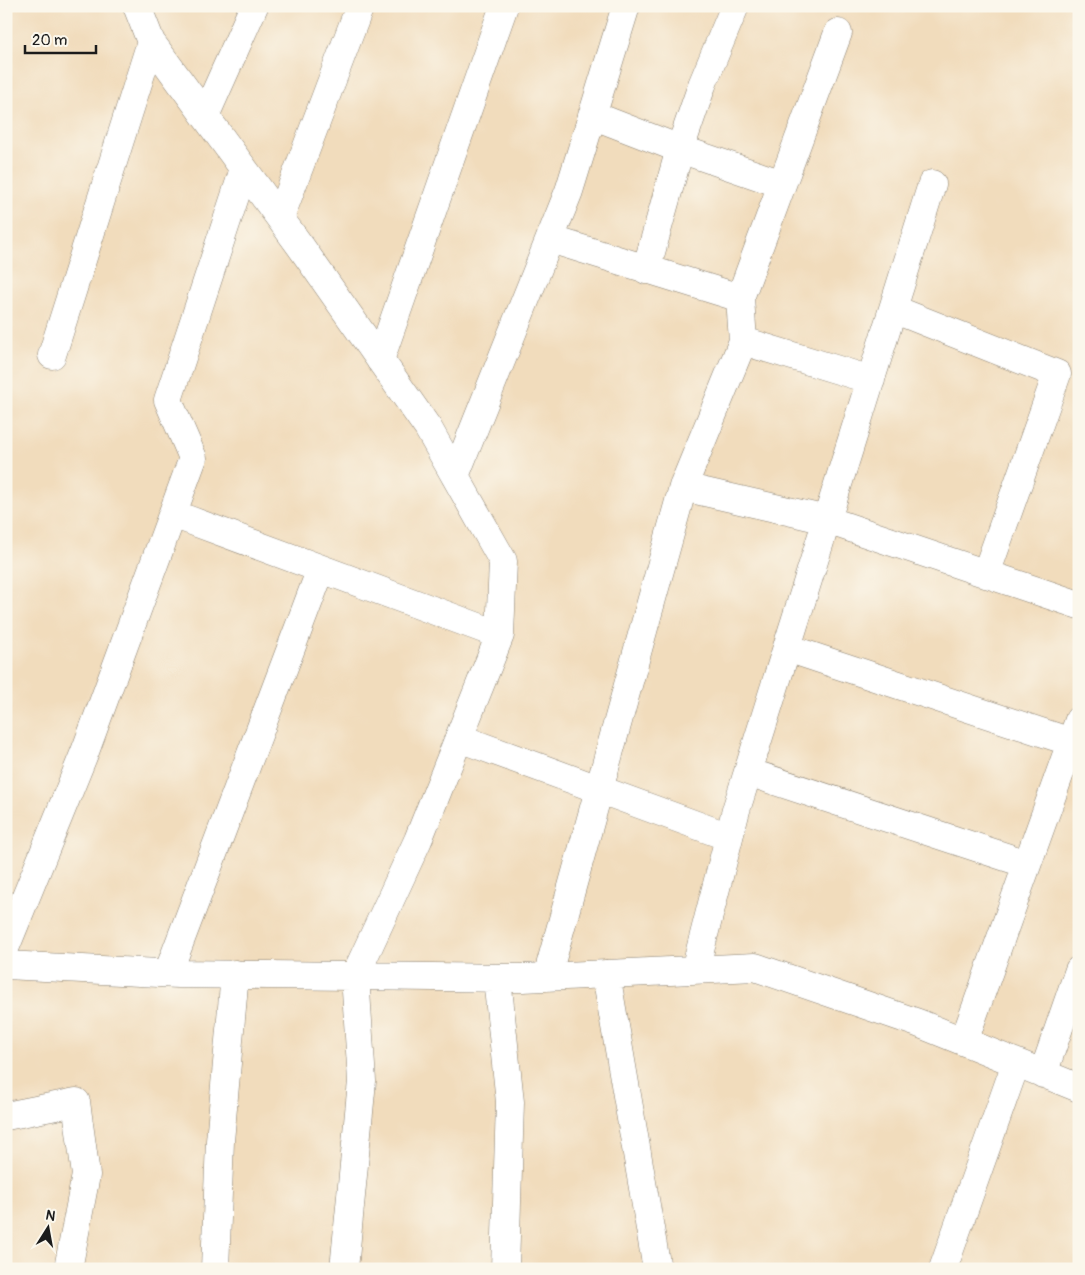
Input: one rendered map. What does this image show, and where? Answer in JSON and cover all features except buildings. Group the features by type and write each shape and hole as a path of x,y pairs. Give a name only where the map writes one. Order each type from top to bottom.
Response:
{"street":[{"path":"138,6 151,42 280,218 428,428 503,561 500,636 418,840 355,976 362,1081 344,1269"},
{"path":"205,116 254,6"},
{"path":"280,218 360,6"},
{"path":"380,360 504,6"},
{"path":"455,476 569,192 626,6"},
{"path":"646,270 680,149 702,85 735,6"},
{"path":"547,977 682,487 743,341 740,298 838,33"},
{"path":"52,355 151,42"},
{"path":"592,115 680,149 782,184"},
{"path":"6,946 86,749 193,458 168,400 244,170"},
{"path":"695,970 729,837 748,772 932,184"},
{"path":"550,239 740,298"},
{"path":"893,309 1057,374 986,574"},
{"path":"743,341 871,380"},
{"path":"682,487 827,520 1079,605"},
{"path":"172,514 500,636"},
{"path":"168,973 321,569"},
{"path":"787,648 1075,731 964,1042"},
{"path":"459,738 729,837"},
{"path":"748,772 1027,864"},
{"path":"6,965 168,973 497,978 755,967 918,1023 1079,1088"},
{"path":"1043,1074 1079,970"},
{"path":"215,1269 220,1141 235,974"},
{"path":"606,974 657,1269"},
{"path":"497,978 510,1102 505,1269"},
{"path":"943,1269 1016,1063"},
{"path":"6,1116 76,1102 86,1175 68,1269"}]}
